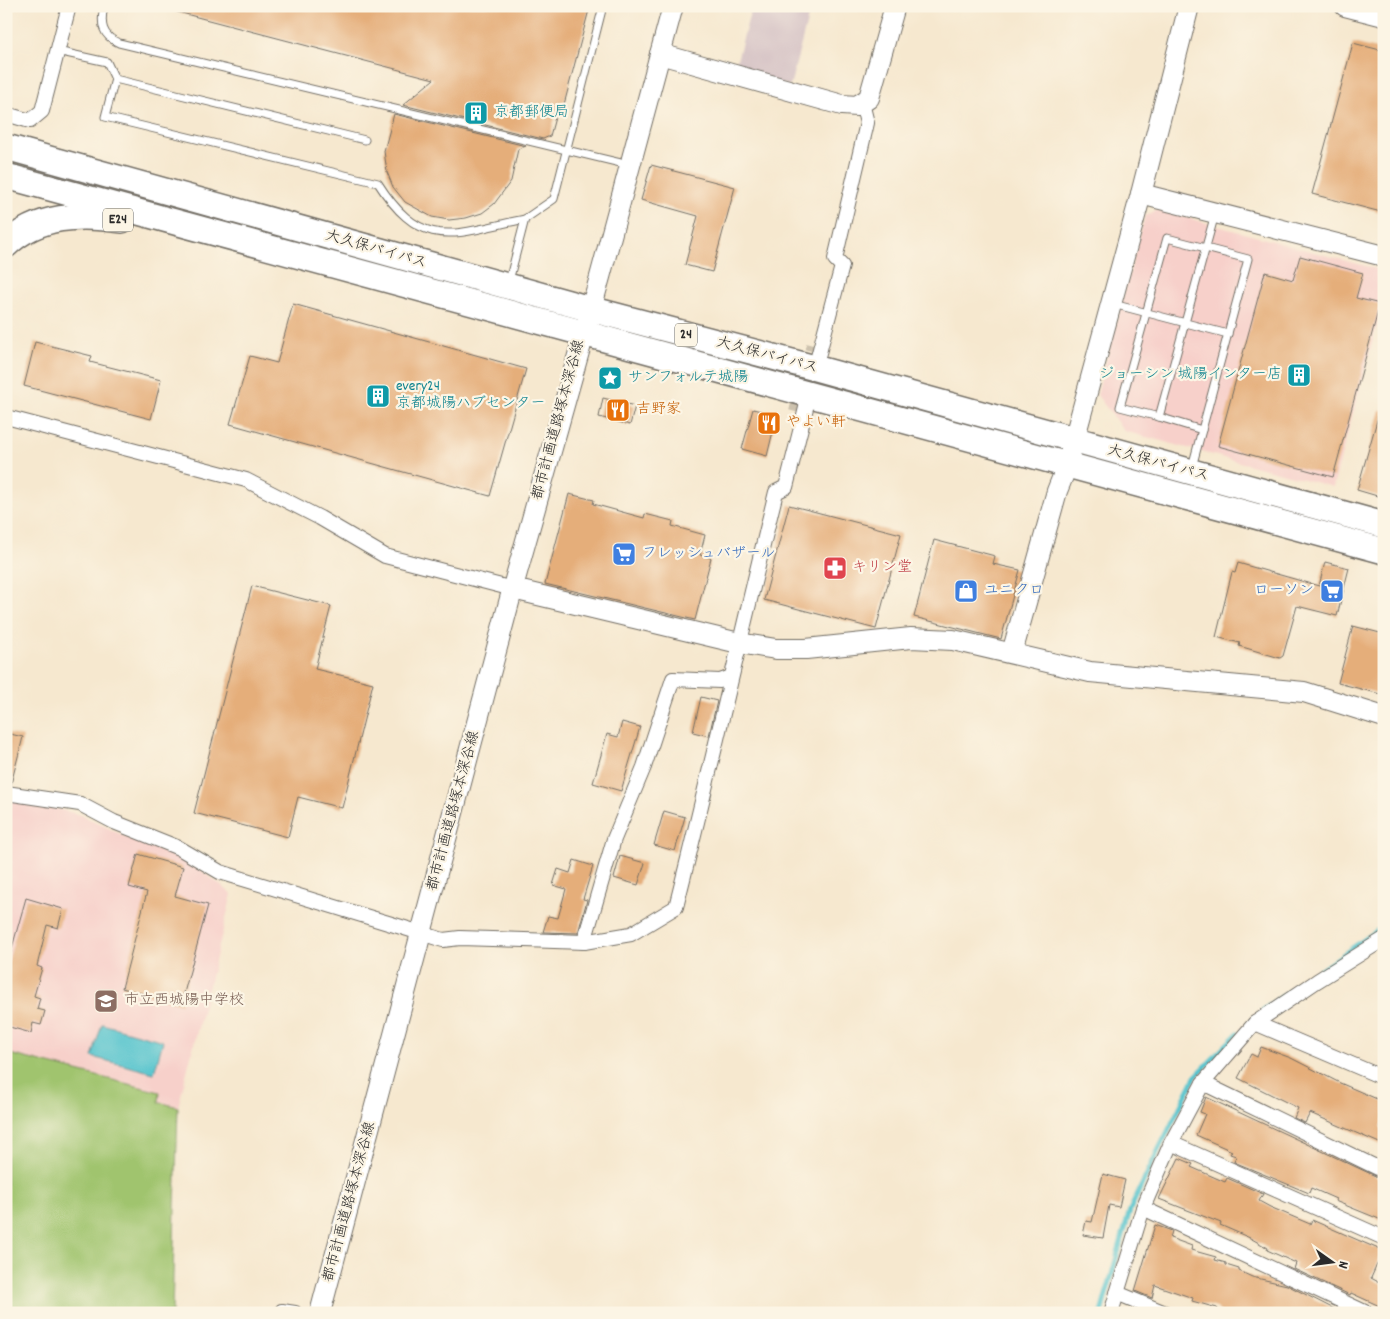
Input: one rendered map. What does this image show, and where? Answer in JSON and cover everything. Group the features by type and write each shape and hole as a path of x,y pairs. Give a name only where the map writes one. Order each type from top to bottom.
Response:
{"highway":[{"name":"大久保バイパス","path":"9,147 508,286 586,321 803,404 1067,466 1384,551"},
{"name":"大久保バイパス","path":"6,176 235,238 586,321 814,357 1073,441 1384,524"},
{"name":"E24","path":"6,245 25,231 42,223 78,216 96,216 235,238"}],"street":[{"path":"6,114 30,121 42,111 68,6"},
{"name":"都市計画道路塚本深谷線","path":"320,1313 513,589 673,6"},
{"path":"660,54 842,105 862,104 868,98 872,88 895,6"},
{"path":"1012,654 1057,491 1067,466 1141,194 1189,6"},
{"path":"1345,6 1384,16"},
{"path":"814,357 835,259 868,124 862,104"},
{"path":"1141,194 1384,256"},
{"path":"814,357 842,266 835,259"},
{"path":"776,492 786,487 803,404"},
{"path":"6,792 80,804 114,822 179,848 220,872 443,940 460,938 584,942 631,934 676,907 717,746 731,677 776,492 803,404"},
{"path":"6,417 246,480 320,518 385,556 739,643 776,649 806,649 911,638 953,640 1090,672 1304,692 1384,717"},
{"path":"584,942 614,839 644,767 673,679 720,681 731,677"},
{"path":"1111,1313 1143,1208 1171,1143 1203,1083 1255,1023 1384,939"},
{"path":"1255,1023 1384,1078"},
{"path":"1203,1083 1384,1171"},
{"path":"1171,1143 1384,1238"},
{"path":"1143,1208 1367,1313"},
{"path":"1117,1293 1165,1313"},
{"path":"281,1313 282,1311 295,1313"}],"lane":[{"path":"104,6 102,28 109,38 119,42 630,165"},
{"path":"57,51 107,62 115,79 105,117 378,183 404,218 429,232 456,234 525,219 554,199 568,150 603,6"},
{"path":"115,79 365,140"},
{"path":"1159,417 1215,213"},
{"path":"508,286 525,219"},
{"path":"1191,473 1248,259 1167,238 1120,407 1202,430"},
{"path":"1110,304 1228,334"}],"shaded area":[{"path":"752,6 811,6 790,86 734,71"},
{"path":"1158,210 1384,271 1384,299 1333,487 1124,431 1097,395 1145,216"},
{"name":"市立西城陽中学校","path":"6,796 81,815 137,842 185,858 232,894 178,1107 172,1313 6,1313"}],"green space":[{"path":"6,1053 160,1092 159,1102 178,1107 172,1313 6,1313"}],"water":[{"path":"102,1024 163,1041 154,1073 92,1057"}],"building":[{"name":"京都郵便局","path":"175,6 590,6 562,112 557,110 550,136 543,139 403,105 434,79 174,11"},
{"path":"1353,43 1384,51 1384,203 1381,212 1312,194"},
{"path":"394,114 526,146 518,149 511,181 494,204 482,213 466,218 449,220 432,217 405,202 393,187 387,172 384,151"},
{"path":"651,165 735,187 712,272 685,265 698,216 641,200"},
{"name":"ジョーシン 城陽インター店","path":"1300,256 1363,273 1356,298 1380,304 1333,477 1218,446 1265,272 1293,280"},
{"name":"every24 京都城陽ハブセンター","path":"293,304 526,369 490,496 230,424 250,356 277,363"},
{"path":"35,342 92,356 90,362 161,380 151,419 24,386"},
{"path":"603,398 635,406 630,425 599,417"},
{"path":"753,409 777,415 767,456 742,449"},
{"path":"1380,410 1384,410 1384,498 1357,490"},
{"path":"569,494 594,500 593,504 644,518 645,514 673,521 672,526 705,535 700,555 711,558 695,620 545,584"},
{"path":"789,505 901,534 876,629 764,600"},
{"path":"934,540 995,556 993,564 1020,570 1001,639 914,617"},
{"path":"1325,562 1349,568 1337,616 1297,606 1283,656 1280,658 1239,646 1240,643 1216,637 1232,572 1235,573 1238,563 1319,586"},
{"path":"252,586 331,606 315,669 373,683 342,808 298,797 288,837 194,813"},
{"path":"1353,626 1384,634 1384,695 1338,683"},
{"path":"701,697 717,701 709,736 693,732"},
{"path":"622,722 640,727 621,791 593,783 607,734 618,737"},
{"path":"6,733 23,737 11,784 6,783"},
{"path":"664,811 685,817 675,851 654,845"},
{"path":"138,854 183,867 175,896 208,905 181,1004 122,988 147,892 129,887"},
{"path":"620,856 645,863 638,885 614,878"},
{"path":"574,860 593,866 583,899 587,900 578,933 543,932 548,916 558,918 566,889 553,885 558,869 570,873"},
{"path":"26,898 63,909 58,928 47,925 37,966 42,968 34,996 40,998 37,1009 45,1011 41,1025 33,1023 31,1033 6,1026 6,969"},
{"path":"1261,1047 1291,1058 1340,1083 1384,1102 1384,1118 1380,1127 1384,1129 1384,1145 1310,1113 1305,1123 1294,1118 1298,1108 1238,1078 1251,1054 1257,1057"},
{"path":"1206,1097 1384,1180 1384,1221 1335,1201 1336,1199 1311,1188 1309,1193 1234,1162 1236,1156 1230,1154 1232,1151 1196,1135 1205,1114 1200,1112"},
{"path":"1179,1158 1193,1164 1191,1167 1225,1182 1227,1178 1263,1194 1259,1201 1270,1207 1310,1224 1312,1220 1383,1251 1371,1278 1384,1285 1384,1308 1351,1293 1350,1295 1294,1269 1296,1263 1267,1250 1268,1248 1250,1238 1220,1225 1221,1223 1159,1199"},
{"path":"1103,1174 1125,1180 1119,1207 1109,1205 1103,1238 1083,1235 1086,1221 1092,1222"},
{"path":"1155,1225 1172,1231 1170,1238 1192,1246 1191,1250 1216,1257 1215,1260 1226,1263 1226,1265 1239,1269 1239,1271 1252,1277 1287,1285 1342,1313 1221,1313 1217,1308 1192,1301 1193,1298 1155,1285 1152,1298 1135,1291"}],"waterway":[{"path":"1263,1010 1384,926"},
{"path":"1101,1313 1130,1210 1156,1155 1195,1077 1237,1034"}],"tunnel":[{"path":"796,412 813,345"}],"place":[{"name":"京都郵便局","path":"476,113"},
{"name":"ジョーシン 城陽インター店","path":"1299,375"},
{"name":"サンフォルテ城陽","path":"610,378"},
{"name":"every24 京都城陽ハブセンター","path":"378,396"},
{"name":"吉野家","path":"618,410"},
{"name":"やよい軒","path":"769,423"},
{"name":"フレッシュバザール","path":"624,554"},
{"name":"キリン堂","path":"835,568"},
{"name":"ユニクロ","path":"966,591"},
{"name":"ローソン","path":"1332,591"},
{"name":"市立西城陽中学校","path":"106,1001"}]}
